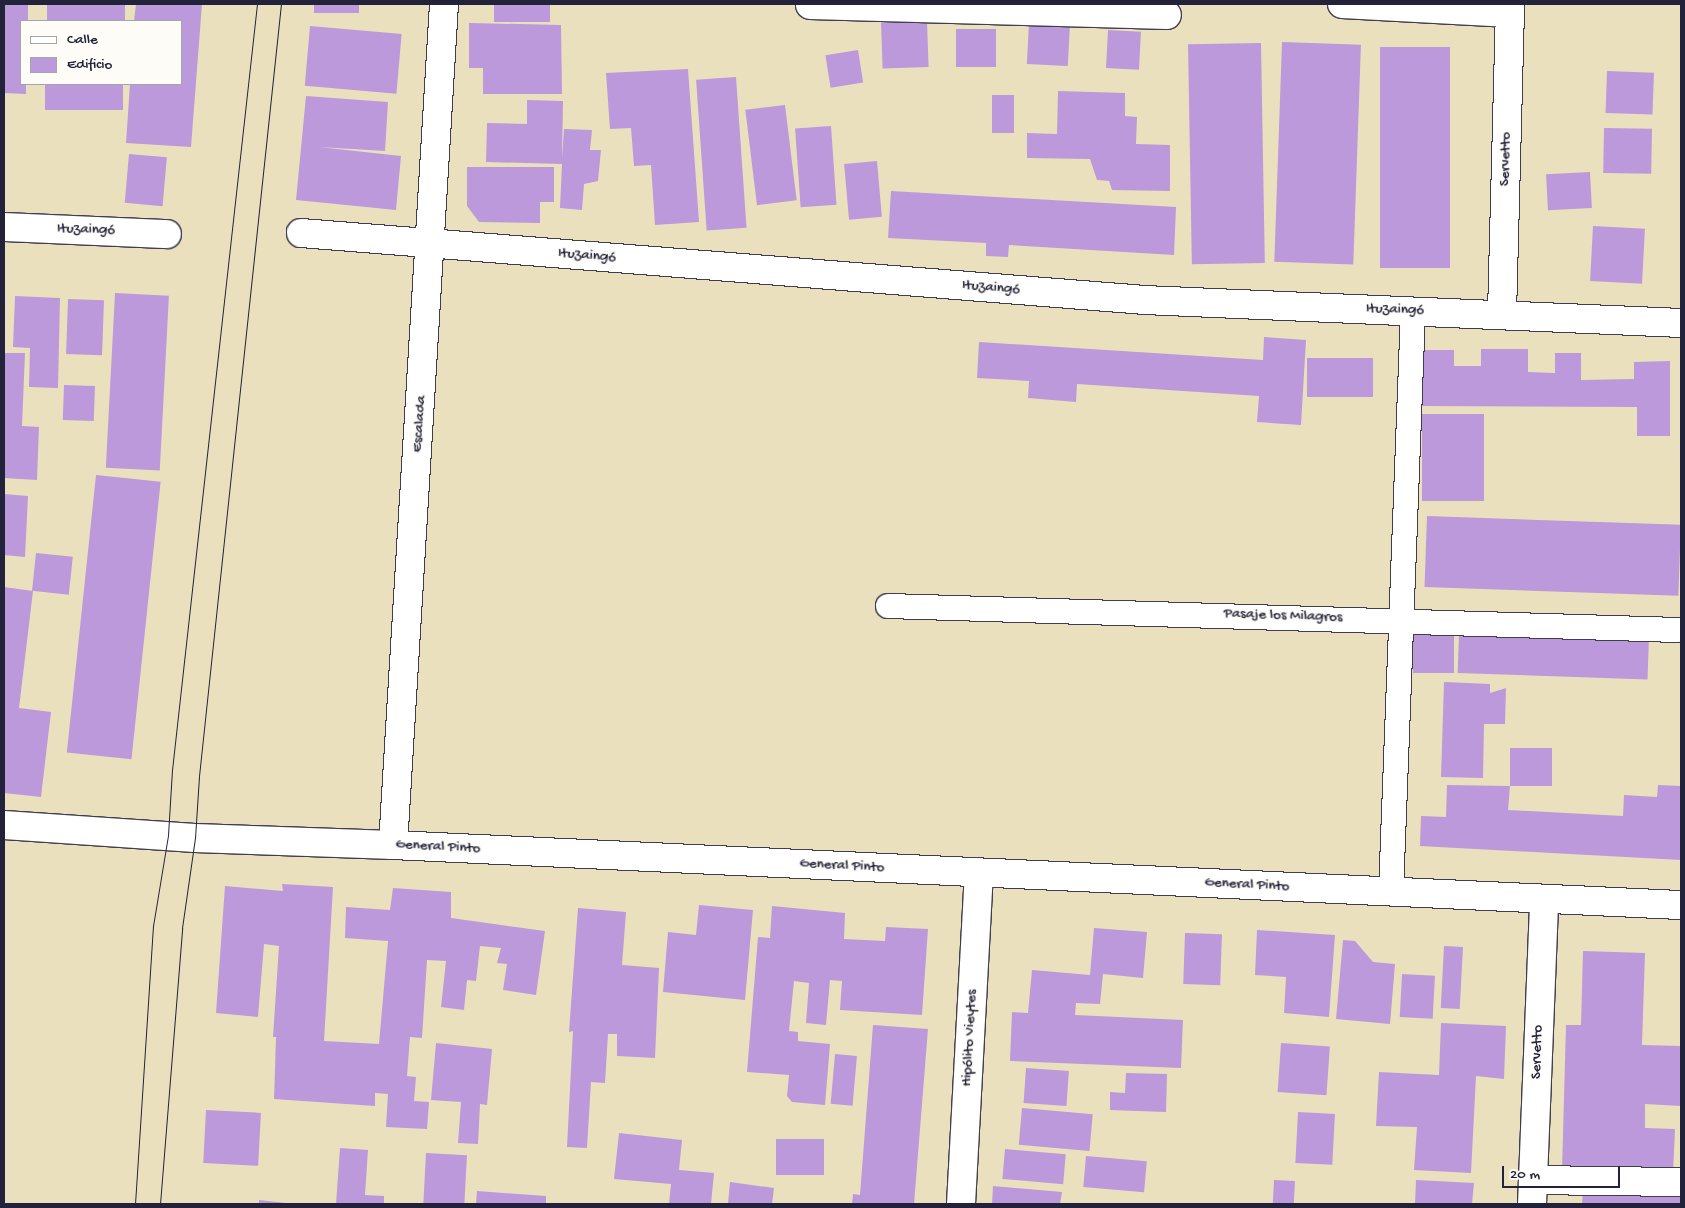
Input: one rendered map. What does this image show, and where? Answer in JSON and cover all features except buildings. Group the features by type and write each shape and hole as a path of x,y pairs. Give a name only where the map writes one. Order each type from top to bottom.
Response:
{"street":[{"name":"Escalada","path":"393,845 431,244 444,4"},
{"path":"810,4 979,6 1167,15"},
{"path":"1342,4 1510,9"},
{"name":"Servetto","path":"1502,314 1510,9"},
{"name":"Ituzaingó","path":"4,227 167,234"},
{"name":"Ituzaingó","path":"301,233 1144,300 1681,323"},
{"name":"General Pinto","path":"4,825 195,838 393,845 1681,905"},
{"name":"Hipólito Vieytes","path":"961,1204 979,873"},
{"name":"Servetto","path":"1533,1192 1544,899"},
{"path":"1533,1192 1681,1182"}],"lane":[{"path":"1391,892 1413,311"},
{"name":"Pasaje los Milagros","path":"888,606 1402,620 1679,630"}],"tram line":[{"path":"135,1204 153,926 168,835 172,770 257,4"},
{"path":"160,1204 182,928 195,838 199,776 281,4"}]}
